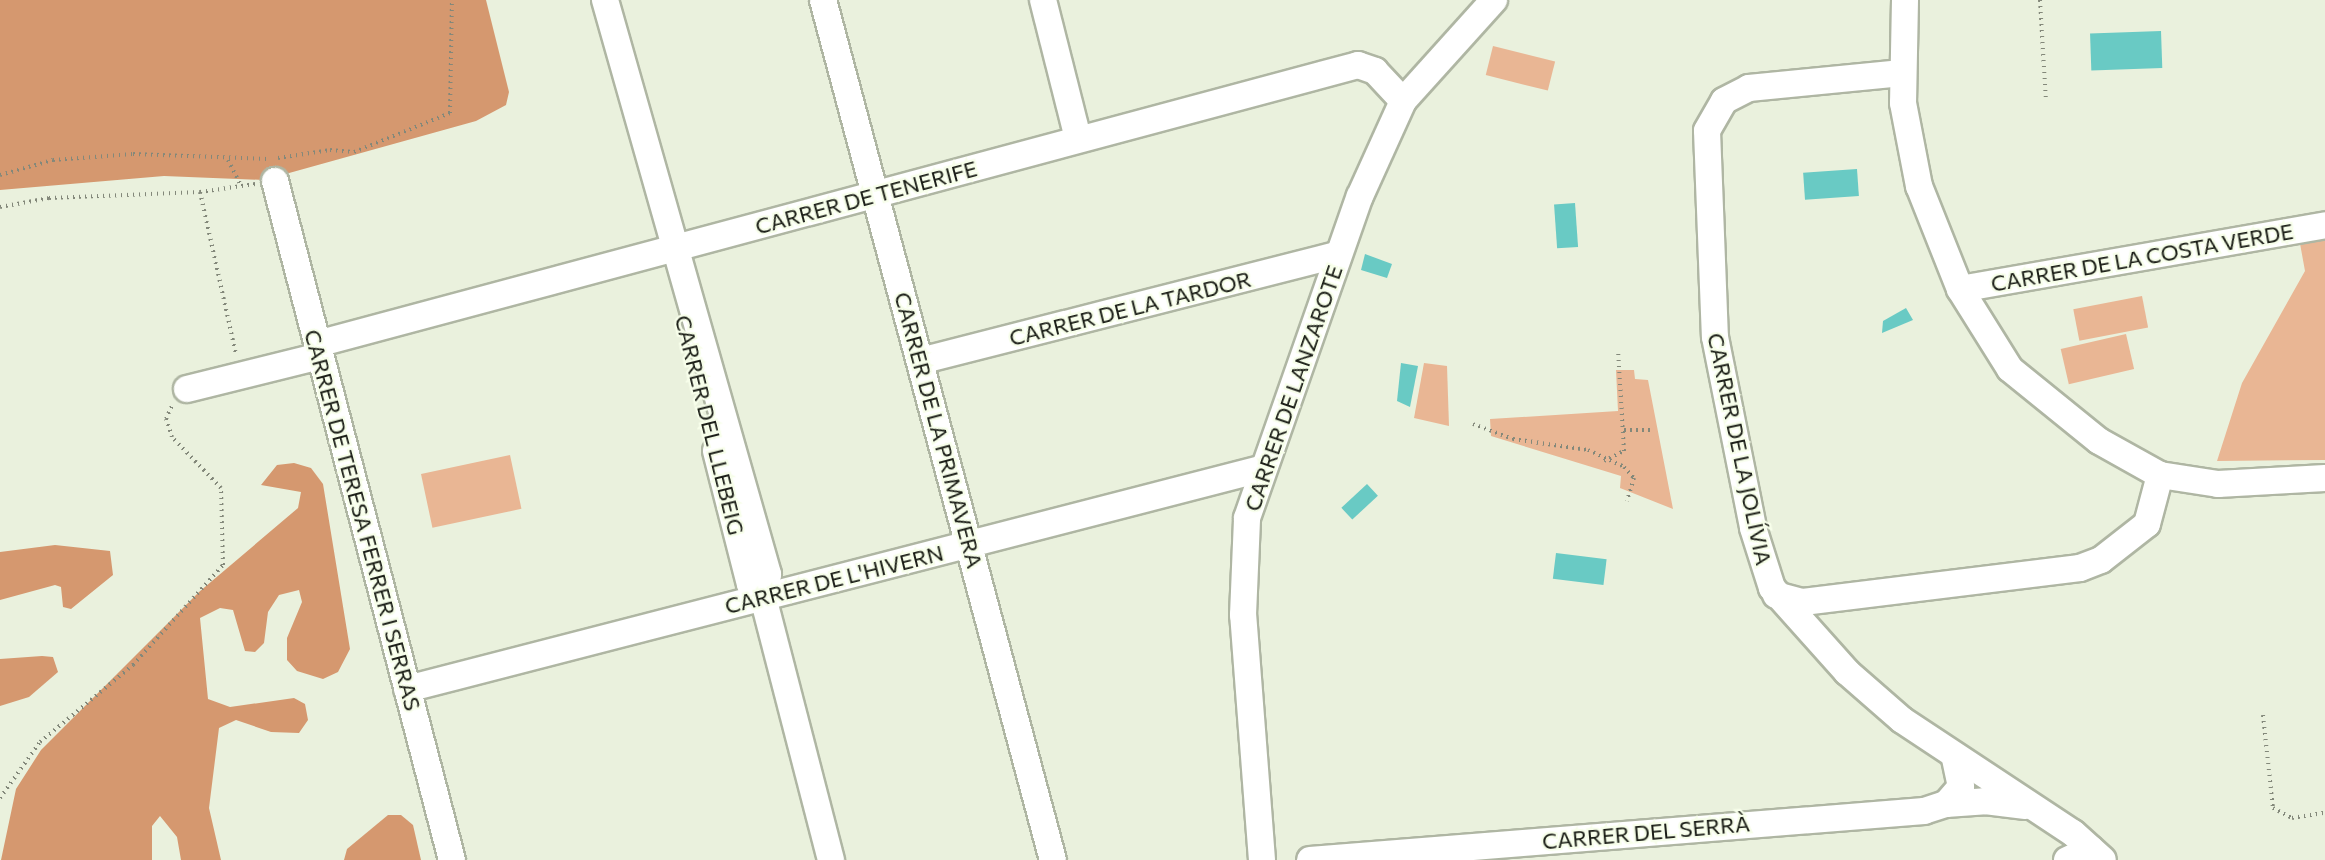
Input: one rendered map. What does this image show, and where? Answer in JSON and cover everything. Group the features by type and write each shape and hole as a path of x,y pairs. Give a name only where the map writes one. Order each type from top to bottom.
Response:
{"street":[{"name":"CARRER DEL LLEBEIG","path":"605,0 673,248 686,272 768,574 764,597 831,860"},
{"name":"CARRER DE LA PRIMAVERA","path":"823,0 1053,860"},
{"path":"1043,0 1078,138"},
{"name":"CARRER DE LANZAROTE","path":"1262,860 1242,559 1261,469 1339,254 1403,101 1494,0"},
{"path":"1905,0 1902,73 1906,131 1919,186 1960,289 1978,324 2028,387 2099,441 2160,475 2218,484 2325,477"},
{"name":"CARRER DE TENERIFE","path":"187,389 240,376 318,350 673,248 876,196 1078,138 1358,65 1375,71 1403,101"},
{"name":"CARRER DE LA JOLÍVIA","path":"1902,73 1749,88 1724,101 1707,131 1716,342 1753,528 1776,595 1812,639 1902,720 1955,758 2034,806 2097,854"},
{"name":"CARRER DE TERESA FERRER I SERRAS","path":"275,181 452,860"},
{"name":"CARRER DE LA COSTA VERDE","path":"1960,289 2325,225"},
{"name":"CARRER DE LA TARDOR","path":"920,361 1339,254"},
{"name":"CARRER DE L'HIVERN","path":"407,689 1261,469"},
{"path":"1776,595 1803,602 1826,600 2080,568 2101,560 2147,524 2160,475"},
{"path":"1812,639 1809,617 1826,600"},
{"path":"1946,804 1961,787 1955,758"},
{"name":"CARRER DEL SERRÀ","path":"1310,860 1885,816 1946,804 1985,801 2034,806"},
{"path":"2067,860 2097,854"}],"path":[{"path":"0,175 53,160 133,154 228,160 354,152 450,113 452,0"},
{"path":"2040,0 2046,100"},
{"path":"228,160 241,186"},
{"path":"0,207 48,198 200,192 275,181"},
{"path":"200,192 240,376"},
{"path":"1603,461 1622,456 1624,430 1618,349"},
{"path":"0,798 40,742 133,665 223,565 221,488 172,437 166,419 187,389"},
{"path":"1473,424 1513,439 1588,450 1603,461 1632,474 1634,487 1627,501"},
{"path":"1624,430 1653,430"},
{"path":"2262,715 2273,808 2292,818 2325,813"}],"shaded area":[{"path":"0,0 486,0 509,92 506,105 476,121 264,180 164,176 0,190"},
{"path":"1493,46 1555,61 1548,91 1486,75"},
{"path":"2325,236 2325,460 2217,461 2242,383 2305,271 2299,238"},
{"path":"2142,296 2148,327 2079,341 2073,309"},
{"path":"2126,334 2134,369 2069,384 2061,349"},
{"path":"1424,363 1447,366 1449,426 1414,418"},
{"path":"1616,370 1634,370 1635,379 1648,380 1673,509 1620,488 1621,476 1491,436 1490,419 1618,411"},
{"path":"510,455 521,509 432,528 421,474"},
{"path":"294,463 311,468 323,484 350,649 338,672 323,679 297,671 287,660 287,638 302,602 299,590 279,595 268,612 264,643 255,652 245,651 233,610 220,608 200,618 208,699 230,707 294,698 305,704 308,720 299,733 271,732 236,720 219,728 209,808 221,860 181,860 177,837 160,816 152,826 152,860 1,860 16,789 41,750 199,592 298,508 301,492 261,485 277,465"},
{"path":"55,545 110,551 113,575 71,609 63,607 61,587 55,585 0,600 0,552"},
{"path":"53,657 58,672 29,697 0,706 0,659"},
{"path":"388,815 401,815 413,825 421,860 344,860 347,849"}],"water":[{"path":"2161,31 2162,68 2091,70 2090,33"},
{"path":"1857,169 1859,196 1805,200 1803,173"},
{"path":"1575,203 1578,247 1557,248 1554,204"},
{"path":"1365,254 1392,264 1387,278 1361,270"},
{"path":"1906,308 1913,320 1882,333 1883,321"},
{"path":"1401,363 1418,366 1410,407 1397,401"},
{"path":"1367,484 1378,496 1352,520 1341,508"},
{"path":"1556,553 1607,559 1603,585 1553,579"}]}
